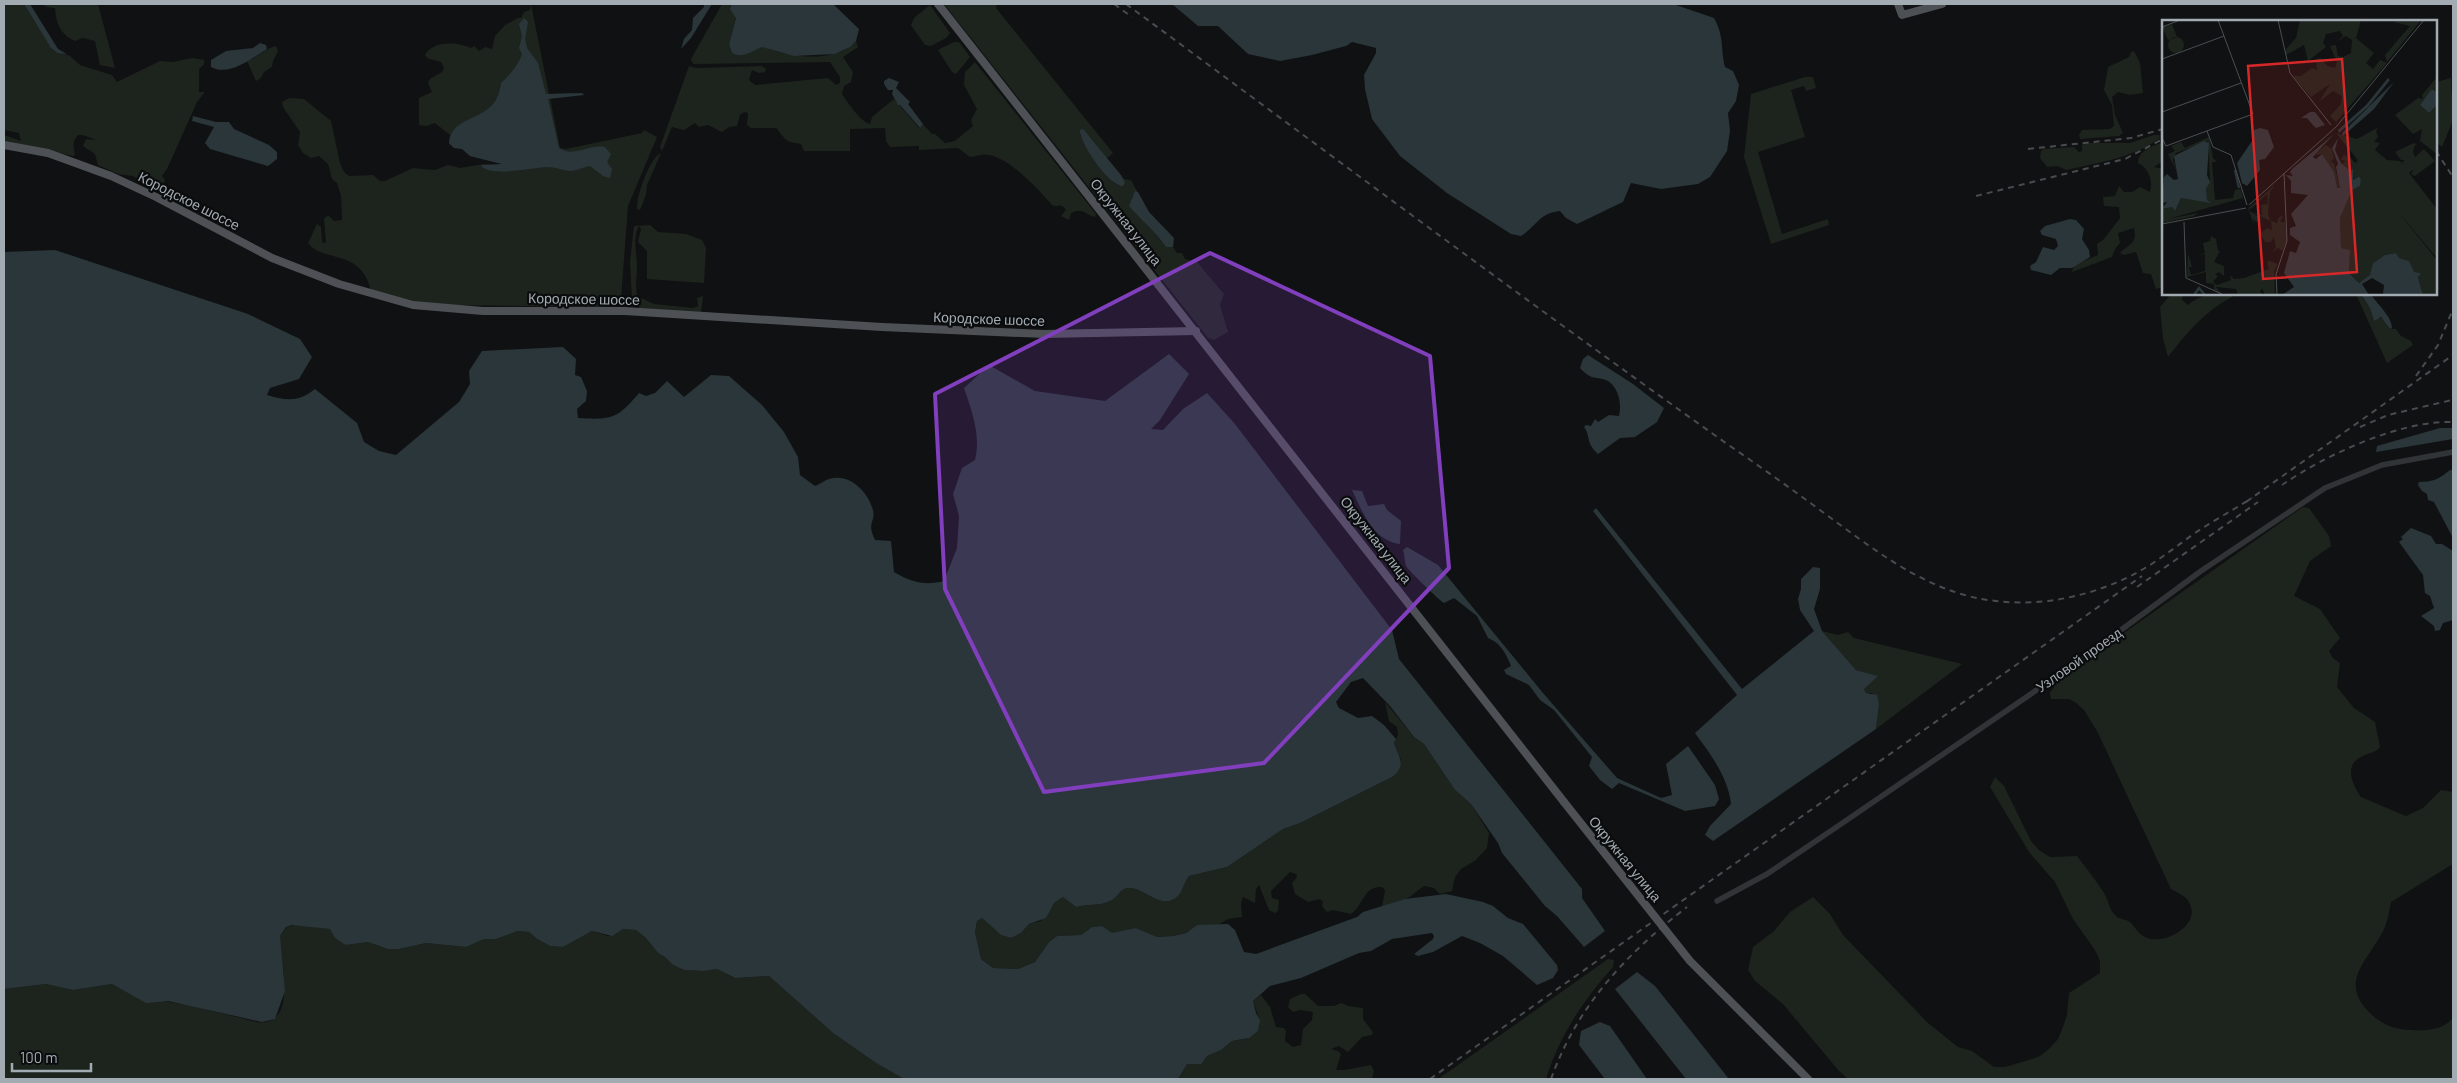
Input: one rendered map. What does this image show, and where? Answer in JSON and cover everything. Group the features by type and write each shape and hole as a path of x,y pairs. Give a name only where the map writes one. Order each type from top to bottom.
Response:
{"main road":[{"name":"Окружная улица","path":"938,4 1690,961 1808,1079"},
{"path":"1898,4 1902,16 1942,4"},
{"name":"Кородское шоссе","path":"4,145 48,153 111,176 156,197 272,258 339,284 413,305 483,311 625,311 882,327 1044,334 1196,331"}],"street":[{"name":"Узловой проезд","path":"1717,901 1767,874 2079,661 2200,572 2325,488 2382,465 2453,452"}],"highlighted area":[{"path":"1210,253 1430,356 1449,568 1264,763 1044,792 945,589 935,394"}],"shaded area":[{"path":"4,4 24,4 52,49 70,56 80,65 112,75 117,82 160,61 173,62 192,58 204,60 204,64 199,69 199,92 205,92 197,102 167,169 162,176 165,180 162,186 153,188 133,176 118,174 98,165 95,154 83,146 86,139 96,140 83,135 78,135 74,140 75,155 73,156 4,141 4,135 21,141 19,133 4,130"},
{"path":"24,4 30,4 58,49 67,54 58,53 51,48"},
{"path":"42,4 98,4 115,68 100,65 95,41 83,38 75,41 70,38 60,28 55,8"},
{"path":"531,4 549,94 582,93 584,95 550,98 560,148 566,149 642,133 644,130 657,137 628,206 621,299 618,304 608,307 450,305 416,302 371,290 366,277 359,268 341,258 323,253 308,243 317,224 321,227 322,242 326,243 324,219 328,215 334,221 342,220 341,196 337,183 332,179 328,164 319,156 311,158 303,153 298,145 300,132 283,107 282,102 289,98 304,99 331,121 340,163 344,172 349,176 373,175 380,181 385,181 413,168 435,170 448,165 460,168 484,164 501,166 502,164 470,156 462,149 454,148 449,143 450,135 435,123 426,126 419,125 419,98 432,92 428,83 430,79 442,72 444,68 441,62 427,58 425,55 434,47 446,44 459,44 471,48 474,46 479,51 485,47 492,49 495,36 505,25 521,18 524,12 530,10"},
{"path":"704,4 712,4 691,38 681,49 684,39 692,30 693,18 704,7"},
{"path":"722,4 732,4 731,10 736,17 729,44 732,53 736,55 763,47 792,55 822,56 841,51 856,41 858,47 843,57 853,72 851,82 844,86 842,94 855,112 870,124 872,117 894,99 919,128 923,124 932,134 935,134 945,143 955,141 973,126 971,120 977,109 964,85 965,72 975,62 1096,214 1095,217 1078,211 1071,213 1069,220 1061,216 1066,210 1064,208 1052,205 1015,168 997,158 986,155 970,157 958,148 919,150 919,146 890,147 886,141 885,128 850,129 850,151 804,151 801,144 786,140 776,128 751,128 747,125 748,113 744,112 740,115 737,126 729,127 722,132 708,125 699,127 695,123 684,130 672,127 662,151 660,147 689,66 696,68 762,66 766,69 765,72 759,73 752,70 749,80 755,85 828,78 836,85 840,83 840,77 830,62 693,64 691,59"},
{"path":"732,4 833,4 859,29 856,41 850,47 835,54 794,56 762,47 744,55 736,55 732,53 729,44 736,18 730,9"},
{"path":"944,4 997,4 996,8 1113,153 1106,159 1088,136 1080,134 1091,155 1103,171 1120,186 1125,182 1123,179 1131,180 1137,191 1132,197 1135,206 1147,224 1166,247 1173,247 1177,253 1182,253 1185,259 1197,262 1224,294 1220,305 1228,332 1214,340 1208,338"},
{"path":"1172,4 1673,4 1714,18 1717,25 1721,37 1725,67 1733,71 1739,85 1736,101 1728,113 1730,131 1727,151 1710,177 1698,184 1661,189 1631,183 1623,202 1577,224 1566,218 1560,211 1553,212 1543,217 1521,236 1511,234 1447,193 1400,156 1372,119 1365,89 1364,75 1376,53 1376,48 1352,42 1346,46 1312,55 1280,61 1248,54 1218,26 1198,26"},
{"path":"930,5 950,33 946,38 931,46 925,45 911,25 914,18"},
{"path":"524,18 528,22 525,39 527,48 538,63 546,94 582,93 584,95 548,99 559,148 570,152 593,147 605,147 611,154 607,162 612,169 610,178 603,176 590,166 570,171 547,167 494,171 481,166 502,164 470,156 462,149 454,148 449,143 452,133 458,126 492,106 498,96 501,83 519,62 522,54 519,48 522,36 519,24"},
{"path":"954,42 959,42 970,57 956,74 952,72 938,50"},
{"path":"260,43 266,45 267,49 240,65 226,70 211,67 211,60 226,51 253,48"},
{"path":"276,46 278,51 272,67 264,72 261,78 256,81 247,61"},
{"path":"2134,51 2140,63 2143,93 2130,95 2118,92 2112,97 2115,115 2123,133 2119,136 2080,139 2079,135 2082,130 2110,129 2114,126 2112,105 2104,90 2108,67 2129,57 2131,52"},
{"path":"1805,77 1813,77 1816,88 1806,91 1804,86 1791,90 1805,137 1758,152 1782,234 1828,219 1829,225 1771,244 1744,157 1751,94"},
{"path":"889,78 899,82 896,88 910,102 908,104 923,124 920,128 898,105 892,94 893,90 888,90 884,84 884,81"},
{"path":"2451,78 2453,120 2442,147 2437,143 2437,82"},
{"path":"193,116 216,122 229,122 234,129 269,145 277,152 277,159 268,166 210,149 205,143 214,127 192,121"},
{"path":"1083,129 1121,175 1125,182 1123,186 1110,179 1096,163 1084,144 1080,130"},
{"path":"2159,135 2160,138 2150,145 2127,155 2066,170 2058,166 2047,167 2040,158 2041,151 2044,149 2074,147 2079,152 2082,151 2082,145 2087,143 2130,143"},
{"path":"2162,143 2162,162 2154,167 2162,169 2162,287 2156,289 2151,274 2143,273 2136,252 2124,255 2120,253 2132,243 2135,237 2134,228 2118,233 2120,243 2112,257 2072,272 2074,265 2098,255 2097,244 2104,239 2120,218 2119,207 2104,206 2103,197 2115,196 2119,186 2124,192 2132,192 2140,187 2150,192 2149,175 2145,168 2138,163 2140,155 2155,145"},
{"path":"661,153 647,185 646,195 640,210 637,209 644,178 652,162"},
{"path":"1135,191 1138,192 1149,212 1174,238 1173,247 1166,247 1129,206"},
{"path":"2070,219 2076,220 2084,229 2082,239 2089,250 2090,257 2072,268 2060,268 2051,275 2031,270 2030,266 2036,262 2043,247 2054,250 2058,246 2056,239 2042,235 2040,231 2045,226"},
{"path":"650,225 658,232 686,234 702,240 706,248 704,283 647,279 647,251 638,242 641,229 639,226 635,240 637,296 654,304 693,308 698,306 697,298 703,296 701,313 640,308 632,301 630,262 634,226"},
{"path":"55,250 248,314 300,339 312,357 299,379 270,388 267,395 292,399 303,396 315,389 357,423 364,442 379,451 396,455 459,402 470,384 469,371 482,351 563,347 576,359 575,375 581,377 587,391 586,401 577,409 578,418 599,419 613,416 625,408 639,393 646,396 655,393 667,381 684,397 711,375 729,376 762,405 784,432 798,457 800,475 815,486 829,479 844,479 851,481 862,491 871,503 873,510 871,529 875,540 891,541 894,572 912,581 924,583 944,581 957,548 959,516 953,494 962,468 975,460 977,451 973,415 964,388 989,365 1035,391 1105,401 1169,354 1189,374 1160,420 1151,429 1163,430 1183,409 1207,393 1235,424 1392,630 1399,659 1582,889 1582,898 1605,931 1584,947 1557,916 1545,906 1502,853 1498,843 1471,804 1455,790 1424,744 1414,737 1390,706 1363,678 1351,682 1336,702 1339,708 1358,718 1372,716 1384,725 1396,739 1394,743 1401,765 1397,773 1392,777 1300,823 1283,829 1227,867 1189,876 1180,894 1172,900 1159,900 1134,888 1123,890 1113,900 1106,903 1085,906 1076,907 1063,897 1054,903 1046,918 1029,924 1021,933 1011,938 1001,935 982,918 977,921 975,932 981,959 993,968 1018,969 1035,962 1049,942 1057,936 1081,935 1092,927 1102,926 1112,933 1136,928 1157,937 1186,933 1197,925 1228,924 1235,930 1244,952 1256,954 1357,917 1363,912 1405,899 1446,894 1483,902 1493,906 1508,918 1523,924 1557,965 1558,970 1553,978 1537,985 1503,956 1480,943 1462,936 1433,952 1418,956 1414,954 1433,939 1432,933 1392,939 1371,951 1359,953 1301,978 1270,986 1253,1001 1260,1020 1258,1031 1249,1038 1232,1041 1221,1050 1207,1056 1201,1064 1187,1064 1178,1079 904,1079 876,1063 833,1033 769,976 735,978 717,969 704,971 684,970 673,965 658,953 645,937 636,930 623,929 612,936 592,931 563,947 550,946 529,932 518,931 496,939 484,939 466,947 426,943 399,949 388,949 368,942 346,945 335,938 330,929 292,925 286,927 280,936 285,991 275,1019 262,1022 168,1001 146,1003 112,984 73,990 46,984 4,989 4,252"},
{"path":"2170,295 2183,295 2182,300 2188,305 2205,296 2236,295 2217,306 2199,321 2168,357 2163,338 2160,307"},
{"path":"2356,295 2362,295 2370,308 2374,321 2378,317 2383,319 2390,329 2396,329 2401,336 2411,341 2413,345 2387,363"},
{"path":"2362,295 2372,296 2388,316 2392,328 2390,329 2381,317 2374,321 2370,308"},
{"path":"1588,355 1633,384 1664,408 1657,422 1635,437 1620,438 1598,454 1591,446 1584,427 1586,425 1591,426 1595,419 1598,422 1609,415 1619,416 1620,402 1612,384 1604,379 1591,377 1580,368 1583,359"},
{"path":"2440,428 2453,428 2453,439 2376,452 2377,446"},
{"path":"2453,470 2453,538 2434,502 2428,500 2427,494 2418,485 2419,482 2436,479"},
{"path":"1352,490 1362,491 1368,506 1384,504 1387,510 1401,521 1400,544 1391,542 1376,531 1364,516"},
{"path":"2303,507 2309,508 2329,536 2331,546 2310,561 2294,596 2320,609 2340,638 2329,651 2333,658 2340,663 2337,687 2354,708 2375,722 2380,747 2353,764 2351,775 2355,786 2361,797 2406,816 2423,808 2441,790 2453,792 2453,864 2391,902 2388,919 2383,931 2358,973 2356,982 2361,1002 2370,1013 2394,1028 2405,1030 2434,1029 2445,1025 2453,1017 2453,1079 1848,1079 1839,1071 1783,1004 1755,981 1748,970 1753,947 1774,931 1790,912 1813,897 1830,914 1843,935 1928,1023 1958,1047 1972,1051 1994,1067 2005,1067 2029,1060 2040,1056 2050,1048 2058,1039 2063,1027 2067,1015 2069,993 2100,973 2100,961 2095,950 2073,919 2055,882 2029,852 1990,787 1995,777 2004,786 2031,841 2039,850 2050,857 2077,856 2101,888 2114,914 2130,922 2139,933 2147,938 2164,938 2173,935 2188,924 2191,908 2187,899 2171,889 2097,731 2084,710 2075,702 2069,699 2051,699 2050,693 2060,678"},
{"path":"1596,508 1742,689 1814,631 1800,610 1798,599 1801,579 1813,567 1820,568 1820,589 1814,609 1822,631 1856,670 1878,676 1864,689 1866,693 1877,695 1879,704 1876,729 1713,841 1705,835 1710,826 1731,804 1723,775 1695,733 1737,695 1593,511"},
{"path":"2411,528 2431,536 2436,544 2442,544 2453,551 2453,620 2443,623 2440,630 2435,631 2434,626 2421,616 2434,608 2430,596 2425,593 2423,575 2399,542 2403,539 2401,537"},
{"path":"1407,547 1438,565 1543,693 1617,778 1661,798 1672,795 1666,764 1688,746 1715,785 1719,799 1715,806 1685,811 1619,783 1612,789 1600,780 1589,766 1592,757 1554,710 1540,700 1529,685 1506,674 1504,670 1511,666 1507,657 1500,646 1488,638 1477,616 1454,598 1444,603 1408,569 1405,564 1403,550"},
{"path":"1822,631 1838,635 1848,632 1854,638 1962,664 1876,729 1879,704 1872,693 1866,693 1864,688 1877,676 1856,670"},
{"path":"1385,702 1414,737 1424,744 1455,790 1471,804 1489,833 1487,848 1476,860 1461,869 1455,877 1452,891 1440,894 1434,888 1424,886 1408,898 1382,907 1385,890 1382,887 1376,888 1367,893 1359,906 1351,914 1333,910 1327,912 1322,906 1323,902 1320,899 1308,902 1295,894 1292,883 1297,877 1296,874 1290,872 1271,891 1272,898 1279,900 1278,911 1275,913 1269,910 1259,885 1256,889 1255,903 1243,897 1241,904 1242,917 1228,919 1218,925 1197,925 1186,933 1156,937 1136,928 1112,934 1102,926 1092,927 1081,935 1057,936 1049,942 1035,962 1018,969 993,968 981,959 975,932 977,921 982,918 1001,935 1011,938 1021,933 1029,924 1041,921 1054,903 1063,897 1076,907 1085,906 1106,903 1122,890 1134,888 1159,900 1172,900 1180,894 1189,876 1227,867 1283,829 1300,823 1392,777 1401,760 1394,743 1398,735 1397,727 1389,721"},
{"path":"297,924 330,929 346,945 368,942 388,949 399,949 426,943 466,947 484,939 496,939 518,931 529,932 550,946 563,947 592,931 608,936 623,929 637,930 658,953 673,965 684,970 704,971 717,969 734,978 769,976 833,1033 876,1063 904,1079 4,1079 4,989 46,984 73,990 112,984 137,997 188,1005 257,1022 270,1021 279,1014 283,1003 284,974 280,936 287,927"},
{"path":"1608,959 1614,960 1613,967 1573,1020 1551,1063 1546,1079 1438,1079"},
{"path":"1637,972 1655,986 1729,1079 1686,1079 1615,989"},
{"path":"1305,994 1318,1006 1334,1006 1341,1003 1363,1008 1363,1019 1373,1032 1372,1035 1362,1037 1348,1052 1339,1046 1331,1049 1341,1054 1336,1070 1371,1065 1374,1071 1372,1079 1178,1079 1187,1064 1199,1064 1207,1056 1221,1050 1232,1041 1246,1039 1258,1031 1259,1018 1253,1001 1261,995 1270,1007 1276,1027 1284,1028 1286,1031 1285,1041 1293,1047 1301,1045 1303,1029 1312,1020 1313,1012 1300,1010 1293,1012 1288,1007 1290,999"},
{"path":"1600,1022 1610,1026 1647,1079 1605,1079 1579,1045 1581,1031"}],"railway":[{"path":"1114,4 1132,17"},
{"path":"1126,4 1578,337 1863,542 1904,569 1948,590 1972,597 2015,602 2054,600 2092,591 2110,585 2145,568 2195,533 2252,498"},
{"path":"2028,149 2131,138 2162,129"},
{"path":"1976,196 2125,159 2162,140"},
{"path":"2437,153 2453,177"},
{"path":"2416,376 2438,345 2453,309"},
{"path":"2246,502 2453,355"},
{"path":"2360,427 2388,415 2452,400"},
{"path":"2282,485 2341,451 2387,433 2432,423 2453,422"},
{"path":"2137,587 2258,502"},
{"path":"1430,1079 2142,576"},
{"path":"1551,1079 1575,1028 1589,1005 1606,983 1644,943 1687,907"}]}
